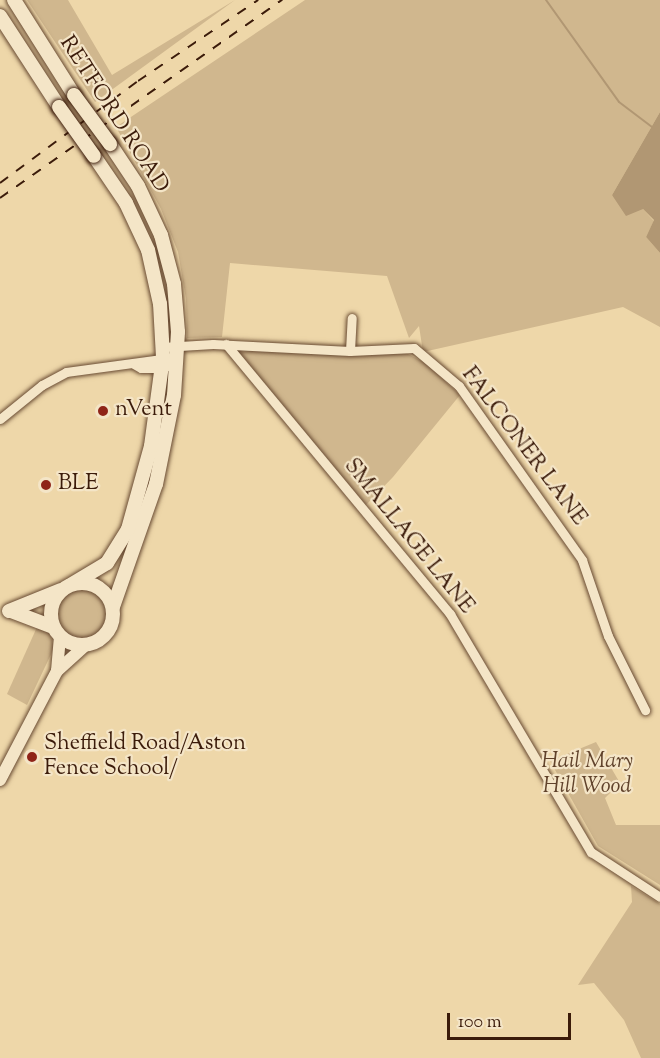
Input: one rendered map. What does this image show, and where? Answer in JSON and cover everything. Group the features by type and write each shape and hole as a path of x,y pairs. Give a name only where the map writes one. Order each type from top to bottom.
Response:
{"main road":[{"name":"RETFORD ROAD","path":"14,0 74,95 138,186 165,246 174,284 177,362 156,484 113,607"},
{"name":"RETFORD ROAD","path":"0,16 59,107 126,203 148,250 160,304 162,358 151,446 129,529 107,563 67,586 4,611"},
{"path":"67,586 98,587 113,607 108,632 86,645 67,642 56,632 51,611 67,586"},
{"name":"RETFORD ROAD","path":"4,611 56,632"}],"street":[{"path":"350,351 352,318"},
{"name":"FALCONER LANE","path":"0,419 42,385 66,372 134,364 162,358 177,347 226,344 350,351 412,347 459,386 582,560 608,636 645,710"},
{"name":"SMALLAGE LANE","path":"226,344 450,614 591,852 660,897"},
{"path":"162,358 177,362"},
{"path":"56,632 57,671"},
{"path":"0,780 57,671 86,645"}],"green space":[{"path":"27,0 68,0 112,75 235,0 95,102"},
{"path":"305,0 660,0 660,112 612,195 643,209 654,221 646,237 660,253 660,327 623,307 423,352 419,326 409,338 387,276 230,263 222,337 187,338 186,299 178,252 161,209 116,127"},
{"path":"254,350 351,356 406,353 425,363 460,395 393,477 364,507 238,353"},
{"path":"77,590 87,590 102,600 106,614 102,628 96,634 87,638 77,638 62,628 58,619 58,609 68,594"},
{"path":"37,627 50,633 54,648 27,705 7,694"},
{"name":"Hail Mary Hill Wood","path":"596,742 620,783 605,798 616,825 660,825 660,885 598,846 550,761"},
{"path":"631,886 660,904 660,1058 641,1058 624,1020 594,983 578,985 632,902"}],"shaded area":[{"path":"660,112 660,253 646,237 654,220 643,209 626,216 612,195"}],"waterway":[{"path":"546,0 619,102 652,127"}],"railway":[{"path":"0,183 138,81 258,0"},
{"path":"0,198 282,0"}],"place":[{"name":"nVent","path":"103,411"},
{"name":"BLE","path":"46,485"},
{"name":"Sheffield Road/Aston Fence School/","path":"32,757"}]}
